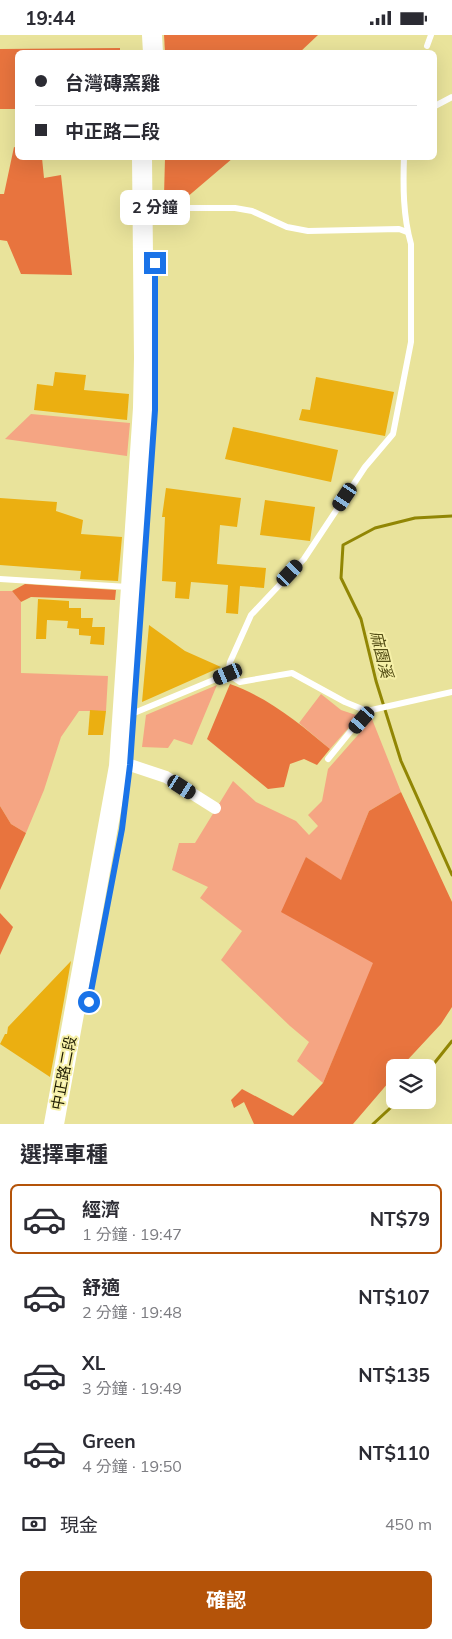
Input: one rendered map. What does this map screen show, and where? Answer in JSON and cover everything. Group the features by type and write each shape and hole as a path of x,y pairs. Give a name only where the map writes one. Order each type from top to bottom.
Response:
{"main road":[{"path":"140,35 141,50"},
{"path":"152,35 153,50"},
{"name":"中正路二段","path":"57,1109 119,766 139,491 144,358 142,160"},
{"name":"中正路二段","path":"57,1109 122,829 130,765 155,410 154,160"}],"street":[{"path":"130,765 166,777 215,808"}],"lane":[{"path":"427,46 431,35"},
{"path":"437,105 452,97"},
{"path":"228,674 230,662 252,615 304,559 365,467 393,434 411,342 411,244 407,233 403,189 404,160"},
{"path":"155,209 234,208 252,211 287,227 308,231 399,229 407,233"},
{"path":"0,579 132,587"},
{"path":"228,674 240,682 292,673 345,702 368,711 452,692"},
{"path":"134,713 228,674"},
{"path":"328,759 368,711"}],"shaded area":[{"path":"164,35 318,35 302,50 165,50"},
{"path":"120,48 120,50 15,50 15,109 0,109 0,49"},
{"path":"14,147 15,160 42,160 44,178 61,175 72,275 21,274 7,241 0,240 0,194 4,194"},
{"path":"165,160 231,160 186,198 164,196"},
{"path":"31,414 130,423 127,456 5,439"},
{"path":"25,584 116,590 115,600 31,597 21,602 12,591"},
{"path":"0,591 12,591 21,602 21,673 108,676 106,711 79,711 61,737 44,790 26,833 11,824 0,806"},
{"path":"230,684 271,704 330,749 317,765 304,759 290,764 284,787 268,789 207,739"},
{"path":"217,685 192,745 174,739 168,748 142,747 146,715"},
{"path":"321,694 341,710 359,716 330,749 299,723"},
{"path":"372,719 401,792 369,811 341,881 306,857 374,963 323,1083 297,1061 309,1042 221,960 242,931 200,898 208,887 172,870 179,843 195,843 233,781 256,802 296,821 309,835 318,826 308,815 322,801 328,769"},
{"path":"401,792 452,902 452,1007 441,1024 408,1059 386,1059 386,1086 353,1124 254,1124 244,1102 234,1108 231,1100 242,1089 293,1116 323,1083 373,963 281,912 306,857 341,880 369,811"},
{"path":"0,806 11,824 26,833 0,890"},
{"path":"0,913 13,927 0,955"}],"building":[{"path":"55,372 86,375 84,390 129,394 127,420 34,410 37,384 53,386"},
{"path":"316,377 394,392 385,436 299,420 302,409 310,410"},
{"path":"233,427 338,450 331,482 225,459"},
{"path":"166,488 241,498 237,527 220,525 217,564 266,568 264,588 240,586 238,614 226,613 228,585 191,582 189,599 175,598 176,582 162,581 165,517 162,517"},
{"path":"0,498 57,502 56,511 83,520 81,534 122,537 118,581 80,579 81,571 0,565"},
{"path":"265,500 315,507 310,541 260,535"},
{"path":"38,599 69,601 69,608 81,608 81,618 93,618 92,627 105,627 104,645 90,644 91,636 79,635 79,629 67,628 68,621 47,620 46,639 36,639"},
{"path":"149,625 185,651 221,667 142,702"},
{"path":"90,710 106,711 103,735 88,735"},
{"path":"71,961 50,1077 0,1044 5,1034 7,1034 8,1027"}],"waterway":[{"name":"麻園溪","path":"452,516 415,518 375,528 343,545 341,578 361,619 376,681 401,761 452,875"},
{"name":"麻園溪","path":"436,1061 452,1041"},
{"name":"麻園溪","path":"373,1124 389,1109"}],"route":[{"path":"89,1002 128,791 155,410 155,263"}]}
